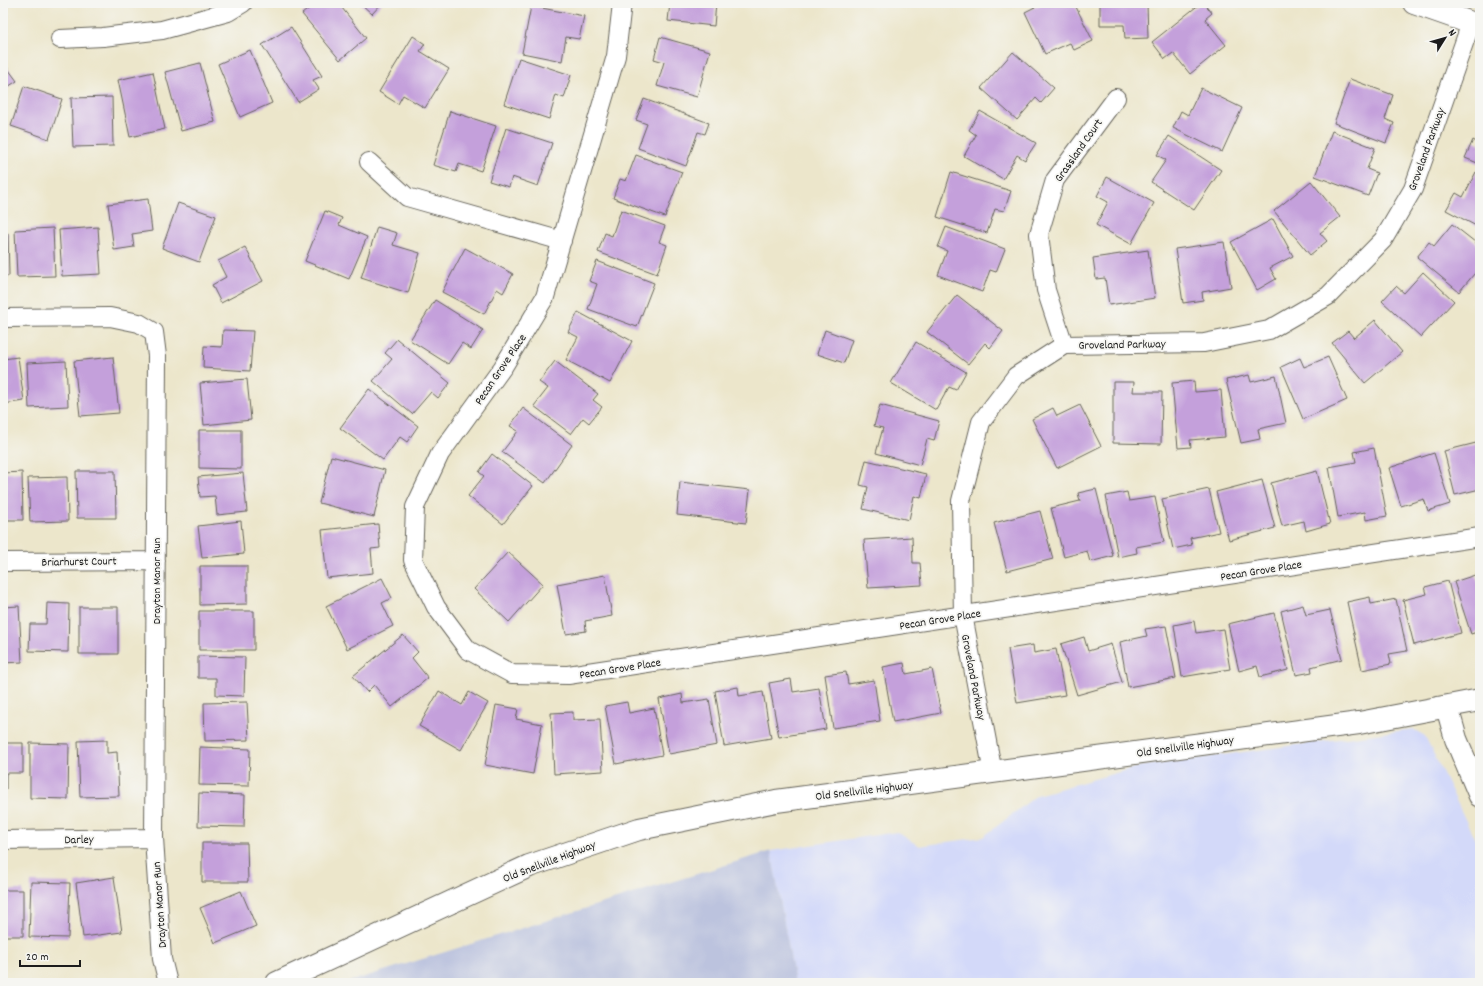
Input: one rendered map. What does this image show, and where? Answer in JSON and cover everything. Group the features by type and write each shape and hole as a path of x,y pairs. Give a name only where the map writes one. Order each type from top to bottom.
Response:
{"street":[{"path":"60,39 103,37 162,30 228,12 243,3"},
{"name":"Pecan Grove Place","path":"622,3 616,56 545,297 504,367 440,454 415,506 413,560 436,607 468,650 512,674 568,675 1480,537"},
{"path":"1414,3 1476,24"},
{"name":"Groveland Parkway","path":"993,773 963,615 961,501 981,422 1016,376 1064,345 1204,343 1269,330 1328,296 1383,240 1412,189 1476,24"},
{"name":"Grassland Court","path":"1064,345 1046,290 1039,234 1055,180 1116,98"},
{"path":"369,162 407,197 562,241"},
{"name":"Drayton Manor Run","path":"3,318 110,317 139,323 154,332 157,356 154,838 162,959 168,983"},
{"name":"Briarhurst Court","path":"3,562 156,561"},
{"name":"Old Snellville Highway","path":"276,983 529,866 639,829 776,802 1359,723 1480,700"},
{"path":"1446,707 1456,739 1480,796"},
{"name":"Darley","path":"3,840 154,838"}],"shaded area":[{"path":"1413,729 1425,736 1480,850 1480,983 795,983 771,851 897,832 919,846 983,837 1037,795 1141,766"},
{"path":"771,851 795,983 345,983"}],"building":[{"path":"316,3 338,3 366,38 340,60 302,14"},
{"path":"360,3 382,3 372,14"},
{"path":"670,3 716,3 714,26 668,21"},
{"path":"1043,3 1074,3 1093,41 1074,50 1070,43 1045,54 1025,12"},
{"path":"1100,3 1147,3 1148,38 1125,39 1124,25 1100,25"},
{"path":"1201,3 1204,3 1212,13 1205,19 1226,45 1190,74 1173,53 1165,59 1152,42"},
{"path":"531,6 584,16 579,39 566,37 562,61 522,53"},
{"path":"291,27 322,76 313,80 319,89 298,102 262,45"},
{"path":"413,36 425,44 420,51 449,69 425,108 403,95 398,104 379,92"},
{"path":"660,37 710,51 697,97 657,86 664,62 654,59"},
{"path":"250,50 272,103 240,117 218,64"},
{"path":"1013,52 1054,88 1041,103 1036,98 1017,120 981,88"},
{"path":"519,58 571,75 564,98 556,95 549,119 504,104"},
{"path":"3,62 17,81 3,90"},
{"path":"200,63 215,122 181,131 165,72"},
{"path":"153,72 165,129 130,137 118,80"},
{"path":"1350,79 1393,95 1385,119 1394,123 1386,143 1334,123"},
{"path":"24,86 62,99 49,139 11,126"},
{"path":"1201,88 1242,108 1222,152 1173,128 1181,111 1188,115"},
{"path":"112,97 113,146 73,147 71,98"},
{"path":"644,99 709,123 705,134 698,132 686,166 638,148 647,124 636,120"},
{"path":"450,111 496,126 481,171 459,164 456,172 433,165"},
{"path":"980,111 1036,143 1025,160 1017,155 1003,179 964,156 976,135 969,130"},
{"path":"506,128 552,143 538,186 512,177 509,187 489,181"},
{"path":"1332,131 1375,148 1367,169 1377,173 1368,196 1315,176"},
{"path":"1169,136 1221,170 1194,210 1151,182 1166,160 1157,155"},
{"path":"1473,140 1480,144 1480,164 1465,158"},
{"path":"636,155 682,172 665,217 613,198 620,179 626,181"},
{"path":"951,172 1011,191 1004,211 995,209 987,233 937,217"},
{"path":"1476,172 1480,174 1480,228 1446,210 1456,193 1463,197"},
{"path":"1107,177 1154,203 1131,244 1096,225 1108,202 1097,196"},
{"path":"1311,181 1340,217 1320,233 1327,241 1310,255 1274,211"},
{"path":"148,199 152,231 132,234 134,247 114,250 108,204"},
{"path":"178,203 216,216 199,262 162,248"},
{"path":"621,210 665,226 659,242 667,245 657,274 598,252 605,233 612,236"},
{"path":"325,211 342,218 339,225 367,237 349,279 305,261"},
{"path":"1273,219 1293,256 1270,268 1276,279 1257,290 1231,242"},
{"path":"1452,224 1480,246 1480,267 1459,292 1417,257 1429,242 1434,246"},
{"path":"98,227 101,274 62,276 59,230"},
{"path":"377,227 397,233 393,245 420,253 408,293 361,278"},
{"path":"946,227 1005,249 996,272 990,270 982,292 938,275 947,251 938,247"},
{"path":"53,228 55,276 17,277 15,230"},
{"path":"3,233 8,233 9,276 3,276"},
{"path":"1224,242 1231,287 1202,292 1203,300 1183,303 1175,249"},
{"path":"245,247 263,281 221,303 212,285 226,277 218,261"},
{"path":"465,248 513,274 503,293 497,289 484,314 442,292"},
{"path":"1148,250 1155,298 1109,305 1105,278 1096,279 1093,258"},
{"path":"597,261 654,283 637,327 588,309 597,284 589,281"},
{"path":"1423,272 1454,301 1421,337 1382,301 1396,286 1404,293"},
{"path":"957,295 1003,331 990,348 985,343 968,364 927,332"},
{"path":"435,300 483,330 471,349 462,343 448,364 410,340"},
{"path":"578,312 632,341 610,383 566,360 578,337 568,332"},
{"path":"1375,320 1402,352 1365,383 1332,343 1348,331 1354,338"},
{"path":"223,330 253,331 250,371 203,368 204,346 222,347"},
{"path":"825,330 852,340 844,363 817,354"},
{"path":"397,339 450,383 438,398 431,392 412,414 373,381 392,359 385,353"},
{"path":"916,342 966,372 956,390 949,387 936,410 891,383"},
{"path":"18,357 24,401 3,404 3,359"},
{"path":"113,357 119,413 80,416 74,361"},
{"path":"1328,357 1347,400 1303,419 1281,367 1300,358 1304,367"},
{"path":"66,361 68,406 29,408 27,363"},
{"path":"555,361 598,394 593,400 602,407 589,423 583,418 571,434 534,406 548,388 539,382"},
{"path":"1249,375 1251,382 1276,376 1286,423 1258,429 1260,439 1241,443 1226,380"},
{"path":"247,379 251,420 204,425 200,383"},
{"path":"1194,381 1195,392 1221,390 1225,437 1190,440 1191,447 1178,448 1172,383"},
{"path":"1113,382 1134,382 1133,392 1162,392 1161,444 1113,443"},
{"path":"369,389 418,426 407,442 400,437 383,460 340,428"},
{"path":"880,405 939,421 934,441 927,439 920,465 876,453 883,428 874,426"},
{"path":"1080,405 1101,446 1057,468 1032,419 1053,408 1057,416"},
{"path":"523,408 572,445 545,483 502,452 518,431 510,426"},
{"path":"199,430 241,430 241,469 199,468"},
{"path":"1480,442 1480,489 1455,495 1444,451"},
{"path":"1374,448 1387,516 1366,520 1365,512 1338,517 1329,467 1356,462 1354,452"},
{"path":"1434,453 1450,504 1428,511 1424,499 1401,506 1389,468"},
{"path":"492,454 533,486 503,524 468,496 484,476 479,472"},
{"path":"331,456 385,470 374,517 319,503"},
{"path":"866,460 926,474 921,498 914,496 909,520 863,509 868,487 860,485"},
{"path":"76,471 115,471 116,518 77,518"},
{"path":"1317,471 1330,524 1306,531 1304,521 1282,526 1271,483"},
{"path":"22,472 23,520 3,520 3,473"},
{"path":"243,473 247,512 217,515 215,496 200,497 198,477"},
{"path":"67,477 68,521 30,522 28,478"},
{"path":"1262,480 1275,528 1229,540 1216,492"},
{"path":"680,482 750,490 746,523 677,515"},
{"path":"1096,489 1113,556 1090,562 1087,551 1064,557 1051,508 1080,501 1078,493"},
{"path":"1209,489 1219,532 1190,538 1192,545 1173,549 1162,499"},
{"path":"1127,492 1129,501 1155,497 1164,542 1136,547 1137,553 1118,557 1106,496"},
{"path":"1040,511 1053,559 1007,571 994,523"},
{"path":"241,521 244,554 202,558 198,526"},
{"path":"378,524 380,548 371,549 373,573 327,578 322,530"},
{"path":"912,537 913,563 920,563 922,585 868,588 864,540"},
{"path":"508,552 543,584 509,622 474,589"},
{"path":"200,566 247,566 247,604 200,605"},
{"path":"605,575 612,616 585,621 586,631 566,634 557,584"},
{"path":"1475,575 1480,586 1480,631 1471,634 1454,582"},
{"path":"382,578 392,598 382,603 393,626 347,649 326,606"},
{"path":"1448,581 1461,633 1414,645 1403,600 1427,594 1425,587"},
{"path":"1370,597 1371,604 1396,599 1407,651 1389,654 1391,664 1362,670 1347,602"},
{"path":"47,603 69,604 68,652 29,651 30,624 46,624"},
{"path":"1303,605 1306,615 1330,610 1342,659 1311,667 1312,672 1296,675 1281,611"},
{"path":"19,606 22,662 3,663 3,607"},
{"path":"79,607 118,607 118,654 79,654"},
{"path":"199,611 254,611 254,650 199,650"},
{"path":"1274,613 1288,670 1260,677 1257,666 1239,671 1228,624"},
{"path":"1194,621 1196,633 1223,629 1230,669 1182,677 1174,625"},
{"path":"1166,626 1176,678 1128,687 1120,642 1147,636 1145,629"},
{"path":"403,635 418,652 412,658 428,678 392,707 374,685 367,692 353,676"},
{"path":"1084,637 1088,651 1111,644 1122,682 1077,695 1061,644"},
{"path":"1033,645 1034,653 1056,649 1065,695 1017,703 1008,649"},
{"path":"198,656 245,657 244,696 216,695 216,678 198,678"},
{"path":"904,663 906,674 932,669 941,713 893,722 883,667"},
{"path":"846,672 848,684 874,680 880,721 833,728 825,675"},
{"path":"791,679 793,692 819,688 826,729 779,737 769,683"},
{"path":"738,687 739,696 763,692 771,738 724,746 715,691"},
{"path":"439,691 462,705 469,692 488,703 461,750 419,726"},
{"path":"682,694 683,703 709,699 717,745 669,754 659,699"},
{"path":"247,702 249,740 205,741 204,703"},
{"path":"627,702 629,713 654,708 662,755 616,764 605,706"},
{"path":"496,705 518,709 516,719 542,724 533,774 485,765"},
{"path":"573,712 573,720 600,719 603,771 554,774 551,713"},
{"path":"107,740 107,753 117,752 119,796 80,797 78,741"},
{"path":"3,743 23,743 23,773 6,773 6,789 3,789"},
{"path":"30,743 69,744 68,799 30,798"},
{"path":"200,747 250,749 249,786 199,785"},
{"path":"199,793 245,795 244,827 198,826"},
{"path":"202,843 247,843 248,882 202,882"},
{"path":"114,877 122,932 83,937 76,883"},
{"path":"31,882 70,883 68,938 29,937"},
{"path":"3,890 23,890 23,936 3,936"},
{"path":"241,891 256,926 215,943 200,908"}]}
